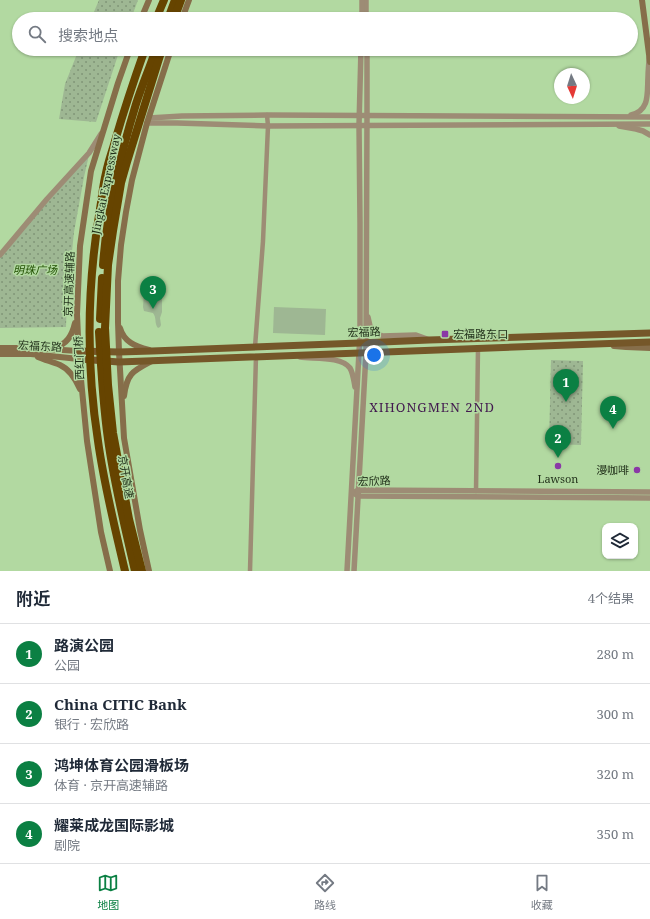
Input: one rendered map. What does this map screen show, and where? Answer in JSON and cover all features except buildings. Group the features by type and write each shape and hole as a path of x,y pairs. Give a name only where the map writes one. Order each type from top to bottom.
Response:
{"highway":[{"path":"159,12 164,0"},
{"path":"171,12 175,0"},
{"path":"177,12 181,0"},
{"name":"Jingkai Expressway","path":"89,329 95,238 106,173 127,100 143,56"},
{"name":"Jingkai Expressway","path":"102,328 100,299 105,240 117,176 137,103 154,56"},
{"path":"142,571 129,519 113,434 105,385 102,328 112,231 121,183 126,162 160,56"},
{"name":"西红门桥","path":"89,329 91,386"},
{"name":"京开高速","path":"105,385 108,440 120,509 135,571"},
{"name":"京开高速","path":"91,386 98,441 111,511 125,571"}],"main road":[{"path":"144,12 149,0"},
{"path":"185,12 190,0"},
{"path":"642,0 650,62"},
{"name":"京开高速辅路","path":"110,571 101,532 87,442 78,351 77,314 80,246 91,171 128,56"},
{"path":"149,571 140,530 124,438 119,362 118,281 121,245 131,186 148,121 169,56"},
{"path":"48,350 61,346 67,341 73,331 77,314"},
{"path":"118,322 121,332 130,343 152,351"},
{"name":"宏福路","path":"78,351 152,351 429,340 635,334 650,332"},
{"name":"宏福路","path":"79,359 119,362 650,342"},
{"path":"601,344 650,348"},
{"name":"宏福东路","path":"0,348 32,348 78,351"},
{"name":"宏福东路","path":"0,354 31,354 79,359"},
{"path":"31,354 60,365 67,370 79,386 82,395"},
{"path":"122,414 125,388 129,377 152,361"}],"street":[{"path":"362,0 362,12"},
{"path":"366,0 366,12"},
{"path":"354,571 359,493 362,353 359,125 361,56"},
{"path":"362,343 366,310 367,56"},
{"path":"615,120 643,110 648,103 650,57"},
{"path":"255,347 263,241 268,126 267,115"},
{"path":"148,121 182,116 267,115 615,120 650,124"},
{"path":"148,121 268,126 615,120 650,117"},
{"path":"615,120 621,127 636,129 650,135"},
{"path":"0,255 89,152 104,130"},
{"path":"366,310 370,326 375,332 382,336 416,334 429,340"},
{"path":"476,491 478,348"},
{"path":"347,571 357,393 362,353"},
{"path":"250,571 256,356"},
{"path":"286,356 342,362 349,367 352,373 357,393"},
{"name":"宏欣路","path":"359,493 476,491 650,492"},
{"name":"宏欣路","path":"351,492 650,498"}],"green space":[{"path":"99,0 138,0 134,12 94,12"},
{"path":"76,56 118,56 96,122 59,119 65,84"},
{"name":"明珠广场","path":"89,155 74,232 67,295 66,327 0,328 0,256"},
{"path":"145,290 162,292 162,312 160,318 161,325 158,328 153,313 144,311"},
{"path":"274,307 326,309 325,335 273,333"},
{"path":"551,360 583,361 581,445 549,444"}],"place":[{"name":"鸿坤体育公园滑板场","path":"153,309"},
{"name":"宏福路东口","path":"445,334"},
{"name":"路演公园","path":"566,402"},
{"name":"耀莱成龙国际影城","path":"613,429"},
{"name":"China CITIC Bank","path":"558,458"},
{"name":"Lawson","path":"558,466"},
{"name":"漫咖啡","path":"637,470"}],"district":[{"name":"XIHONGMEN 2ND","path":"432,407"}]}
